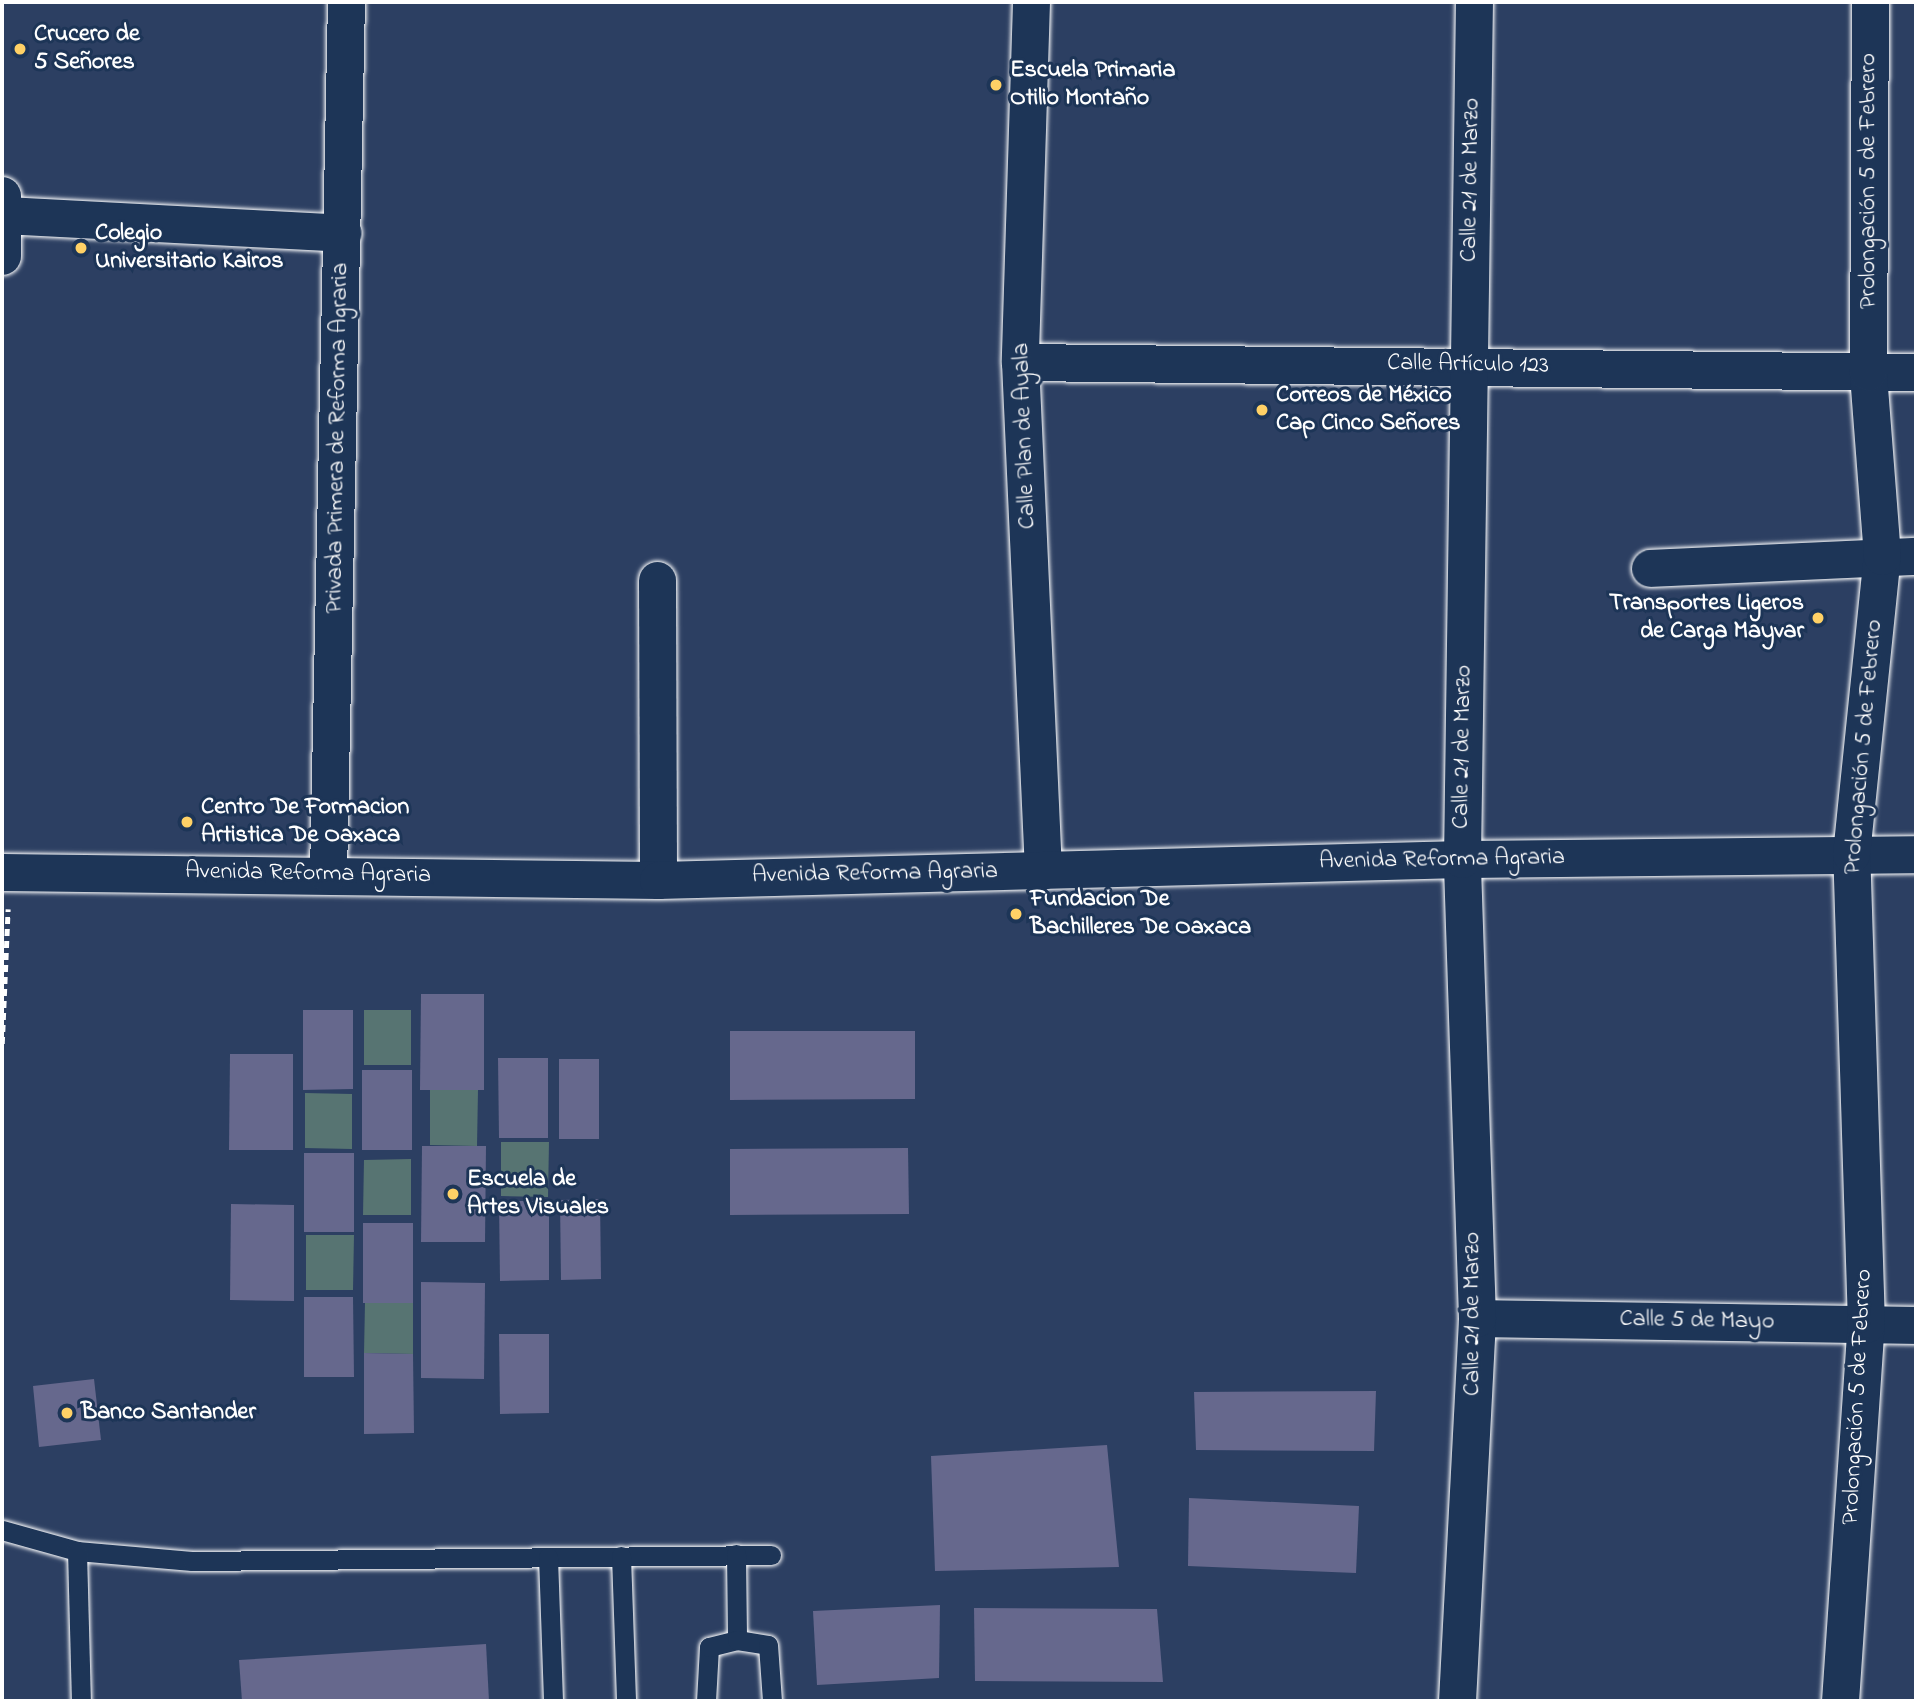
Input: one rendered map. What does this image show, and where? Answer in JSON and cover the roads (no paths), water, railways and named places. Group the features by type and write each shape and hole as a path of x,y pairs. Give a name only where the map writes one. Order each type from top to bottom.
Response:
{"street":[{"name":"Privada Primera de Reforma Agraria","path":"328,874 346,2"},
{"name":"Calle Plan de Ayala","path":"1031,2 1020,362 1043,870"},
{"name":"Calle 21 de Marzo","path":"1457,1701 1477,1318 1462,859 1474,2"},
{"name":"Prolongación 5 de Febrero","path":"1840,1701 1866,1324 1851,854 1899,556 1868,372 1870,2"},
{"path":"2,256 3,205 342,233"},
{"name":"Calle Artículo 123","path":"1020,362 1468,364 1916,372"},
{"path":"1650,568 1899,556"},
{"path":"657,580 658,880"},
{"name":"Avenida Reforma Agraria","path":"2,872 658,880 1462,859 1916,854"},
{"name":"Calle 5 de Mayo","path":"1477,1318 1916,1325"}],"lane":[{"path":"2,1530 77,1551 192,1561 771,1555"},
{"path":"77,1551 81,1701"},
{"path":"736,1554 737,1640"},
{"path":"548,1556 553,1701"},
{"path":"621,1556 626,1701"},
{"path":"706,1701 709,1647 737,1640 768,1645 772,1701"}],"place":[{"name":"Crucero de 5 Señores","path":"20,49"},
{"name":"Escuela Primaria Otilio Montaño","path":"996,85"},
{"name":"Colegio Universitario Kairos","path":"81,248"},
{"name":"Correos de México Cap Cinco Señores","path":"1262,410"},
{"name":"Transportes Ligeros de Carga Mayvar","path":"1818,618"},
{"name":"Centro De Formacion Artistica De Oaxaca","path":"187,822"},
{"name":"Fundacion De Bachilleres De Oaxaca","path":"1016,914"},
{"name":"Escuela de Artes Visuales","path":"453,1194"},
{"name":"Banco Santander","path":"67,1413"}]}
